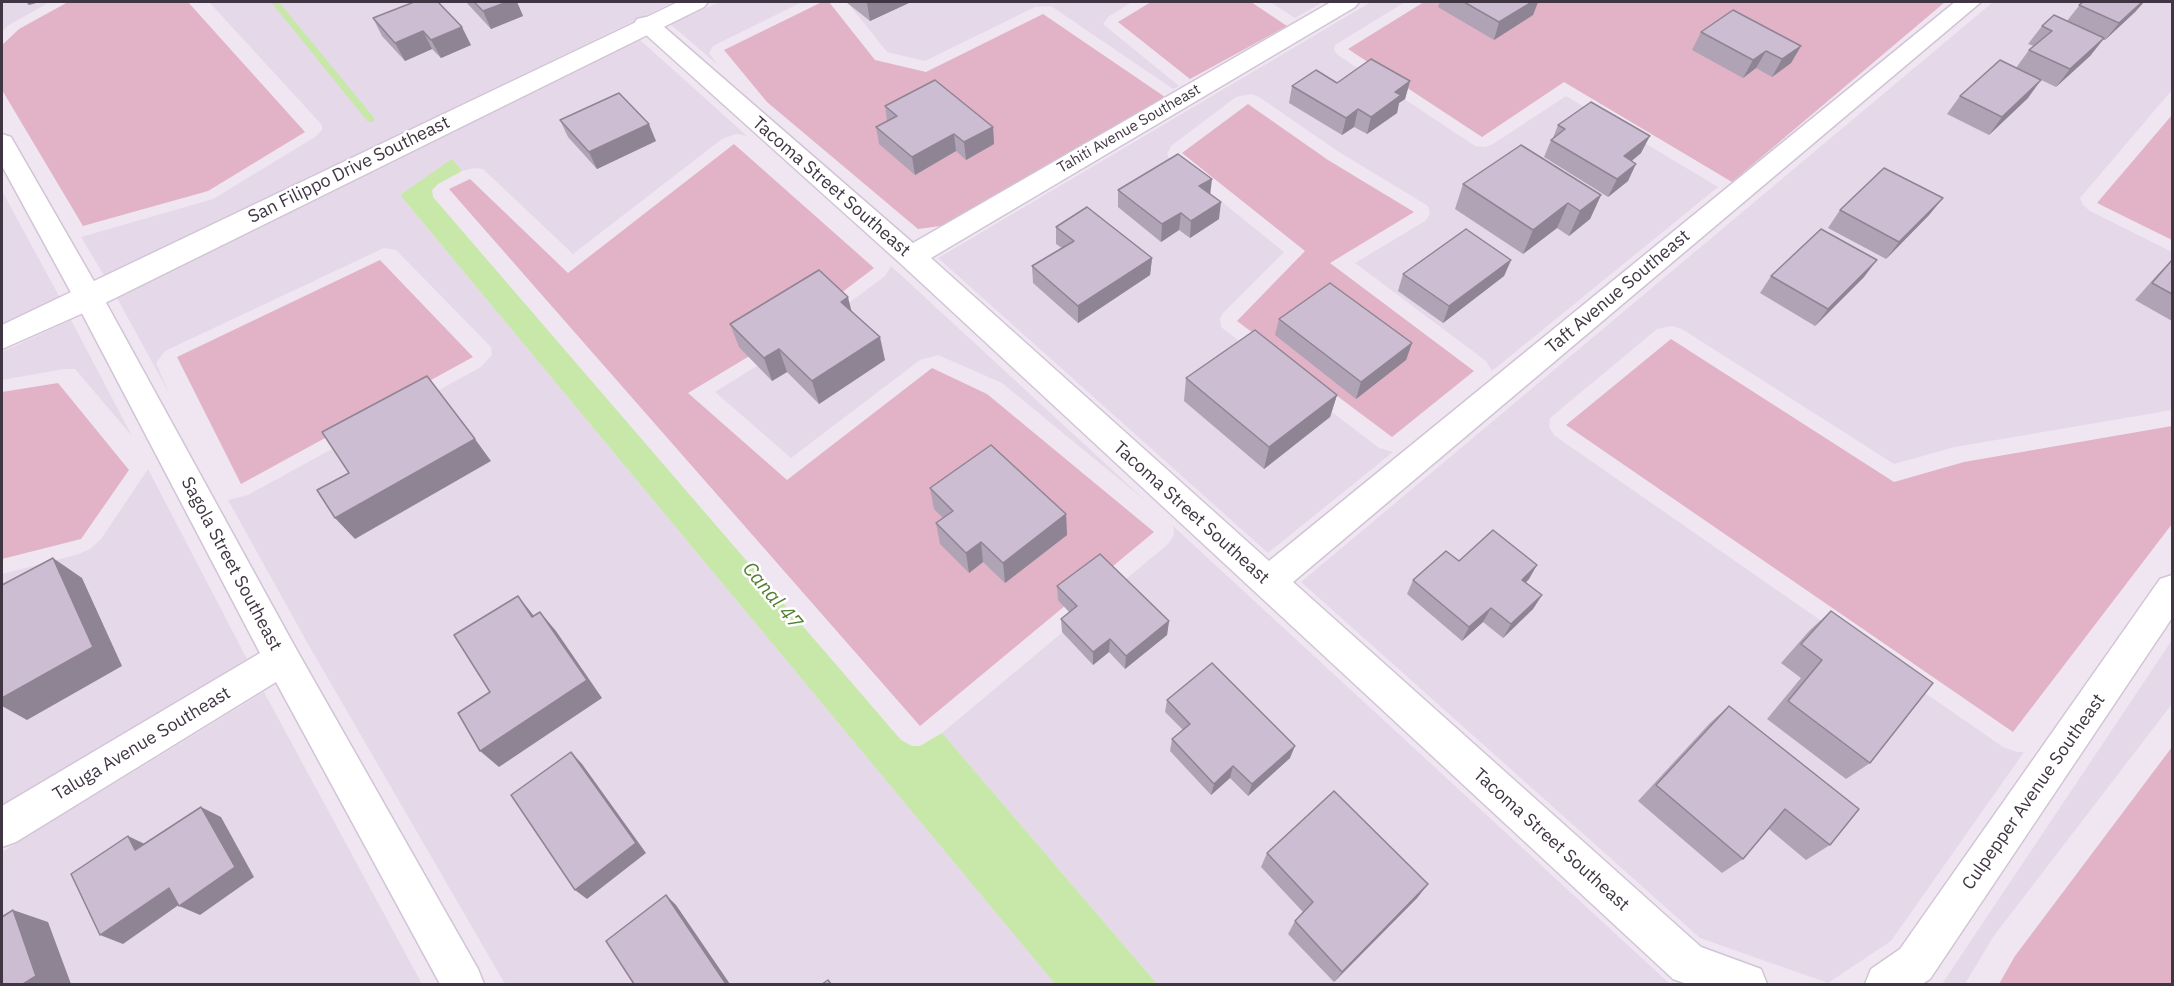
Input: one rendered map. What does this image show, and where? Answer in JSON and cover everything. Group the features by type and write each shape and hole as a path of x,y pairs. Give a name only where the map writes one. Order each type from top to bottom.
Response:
{"street":[{"name":"San Filippo Drive Southeast","path":"2,338 646,24 696,2"},
{"name":"Tahiti Avenue Southeast","path":"910,258 1347,2"},
{"name":"Taft Avenue Southeast","path":"1267,583 1969,2"},
{"name":"Tacoma Street Southeast","path":"646,24 910,258 1688,964 1746,984"},
{"name":"Sagola Street Southeast","path":"2,143 282,659 463,984"},
{"name":"Culpepper Avenue Southeast","path":"1886,984 1915,964 2172,590"},
{"name":"Taluga Avenue Southeast","path":"2,828 282,659"}],"shaded area":[{"path":"2,2 50,2 9,25 2,32"},
{"path":"68,2 188,2 305,132 208,191 83,226 2,90 2,45 19,29"},
{"path":"209,2 673,2 105,277 81,237 213,199 315,137 322,130 322,125"},
{"path":"720,2 802,2 713,46 709,53 718,65 670,24"},
{"path":"822,2 829,2 875,60 926,72 1043,14 1165,97 947,225 918,229 767,102 724,50"},
{"path":"847,2 1132,2 1108,17 1103,24 1179,86 1173,89 1051,6 1035,7 925,61 887,52"},
{"path":"1151,2 1251,2 1287,26 1190,79 1118,22"},
{"path":"1270,2 1323,2 1295,18"},
{"path":"1371,2 1405,2 1335,45 1334,50 1338,55 1475,146 1485,147 1493,144 1566,96 1718,187 1492,371 1486,361 1355,263 1425,221 1430,214 1428,206 1339,152 1259,97 1251,94 1236,97 1171,146 1167,154 1170,160 1284,252 1223,313 1220,318 1221,327 1379,448 1393,452 1268,553 938,258"},
{"path":"1424,2 1945,2 1732,182 1564,82 1482,137 1348,49"},
{"path":"1993,2 2172,2 2172,90 2080,198 2083,205 2090,211 2172,252 2172,410 1955,447 1894,464 1682,329 1672,326 1657,329 1550,418 1549,427 1555,436 2003,747 2024,752 1891,941 1828,983 1700,938 1301,582"},
{"path":"639,39 747,136 736,134 722,139 573,254 483,169 474,168 462,171 452,160 400,195 1055,984 505,984 308,644 228,500 248,495 481,367 492,355 491,347 396,250 384,248 165,351 156,363 169,393 117,298"},
{"path":"1248,104 1328,160 1414,212 1330,263 1474,371 1392,437 1237,321 1305,251 1182,153"},
{"path":"2172,115 2172,240 2097,203"},
{"path":"734,144 874,268 791,331 688,393 787,480 932,368 987,394 1154,532 920,726 449,189 470,179 568,273"},
{"path":"2,191 60,298 2,325"},
{"path":"380,260 473,357 241,484 177,357"},
{"path":"891,266 1147,502 1002,383 938,355 920,360 791,458 715,392 802,338 885,276"},
{"path":"71,320 132,436 75,369 2,380 2,352"},
{"path":"1671,339 1894,482 1964,462 2172,426 2172,524 2013,732 1566,425"},
{"path":"58,383 129,470 81,539 2,559 2,392"},
{"path":"148,469 247,659 2,805 2,574 76,555 90,549 101,539"},
{"path":"1173,526 1670,984 1157,984 942,733 1168,544 1174,535"},
{"path":"2172,640 2172,704 1993,937 1965,984 1942,984"},
{"path":"264,692 422,984 2,984 2,852"},
{"path":"2172,747 2172,984 1999,984 2015,956"}],"water":[{"name":"Canal 47","path":"452,159 462,171 438,184 432,190 433,197 901,740 912,746 920,746 942,733 1157,984 1055,984 400,195"}],"building":[{"path":"414,2 438,2 462,27 431,40 423,31 395,43 373,18"},
{"path":"474,2 507,2 483,11"},
{"path":"1464,2 1532,2 1499,22"},
{"path":"2083,2 2142,2 2119,23 2079,5"},
{"path":"1733,10 1801,46 1782,59 1766,51 1753,60 1701,32"},
{"path":"2054,15 2104,38 2070,69 2029,50 2052,31 2042,26"},
{"path":"1371,59 1410,81 1395,92 1401,95 1371,117 1358,109 1346,118 1292,86 1316,70 1337,83"},
{"path":"2000,60 2041,80 2002,117 1960,96"},
{"path":"935,80 993,127 964,142 954,134 912,157 876,127 897,116 885,106"},
{"path":"619,93 649,124 589,152 560,120"},
{"path":"1591,102 1650,136 1624,156 1636,164 1617,179 1551,140 1565,129 1558,125"},
{"path":"1521,145 1601,195 1580,211 1568,203 1533,230 1463,184"},
{"path":"1178,154 1212,179 1199,186 1221,202 1191,221 1181,213 1162,224 1118,190"},
{"path":"1884,168 1943,198 1899,242 1840,210"},
{"path":"1087,207 1152,258 1078,306 1032,266 1074,241 1056,227"},
{"path":"1466,229 1511,260 1449,306 1403,274"},
{"path":"1821,229 1877,260 1828,309 1771,276"},
{"path":"2172,260 2172,294 2152,283"},
{"path":"819,270 848,297 841,302 880,337 812,381 779,349 764,358 730,324"},
{"path":"1330,283 1412,343 1361,382 1279,319"},
{"path":"1255,330 1337,395 1269,447 1186,378"},
{"path":"427,376 475,439 335,518 317,490 349,473 322,432"},
{"path":"991,445 1066,514 1003,563 981,542 966,553 936,523 953,511 930,488"},
{"path":"1493,530 1537,565 1522,580 1542,595 1511,624 1491,608 1469,627 1413,580 1446,551 1459,561"},
{"path":"1100,554 1169,621 1126,656 1110,639 1093,652 1061,619 1077,606 1057,586"},
{"path":"53,558 93,647 2,698 2,585"},
{"path":"518,596 532,617 540,612 587,680 480,751 458,713 490,692 454,635"},
{"path":"1831,611 1933,683 1870,763 1788,701 1822,660 1801,644"},
{"path":"1212,663 1295,746 1252,784 1233,766 1214,784 1172,739 1190,724 1167,700"},
{"path":"1729,706 1859,809 1830,845 1785,809 1743,859 1656,785"},
{"path":"571,752 636,843 575,890 511,795"},
{"path":"1334,791 1428,884 1342,972 1295,921 1313,902 1267,853"},
{"path":"201,807 235,867 179,906 169,888 100,935 71,874 128,836 135,850"},
{"path":"666,895 726,984 634,984 606,941"},
{"path":"13,910 36,976 23,984 2,984 2,917"}],"waterway":[{"path":"275,2 371,120"}]}
